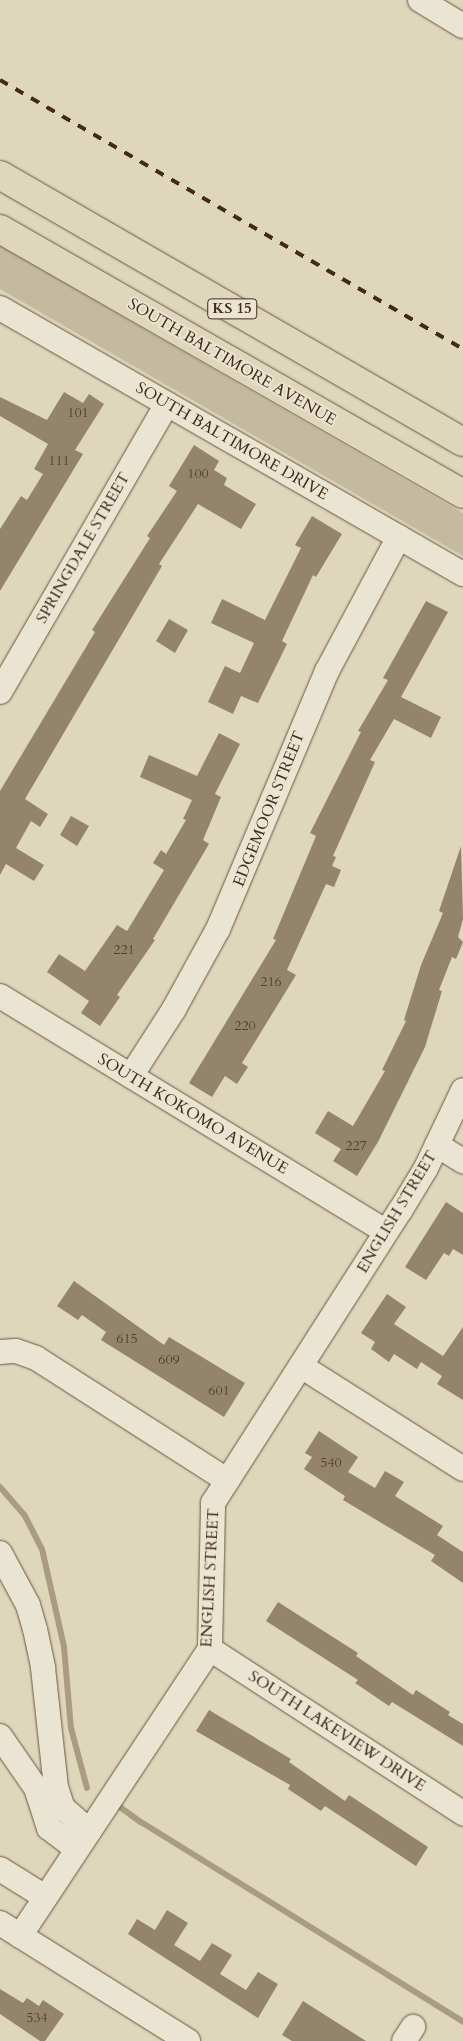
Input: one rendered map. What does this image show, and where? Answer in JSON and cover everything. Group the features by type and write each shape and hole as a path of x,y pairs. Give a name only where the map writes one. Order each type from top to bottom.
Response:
{"main road":[{"name":"KS 15","path":"0,175 463,442"},
{"name":"SOUTH BALTIMORE AVENUE","path":"0,229 463,494"}],"street":[{"path":"420,0 463,26"},
{"name":"SOUTH BALTIMORE DRIVE","path":"0,308 463,574"},
{"name":"SPRINGDALE STREET","path":"0,692 167,404"},
{"name":"EDGEMOOR STREET","path":"131,1076 174,1009 218,929 327,671 399,537"},
{"name":"SOUTH KOKOMO AVENUE","path":"0,996 386,1232"},
{"name":"ENGLISH STREET","path":"10,1929 45,1897 210,1649 212,1503 386,1232 437,1145 463,1090"},
{"path":"437,1145 463,1161"},
{"path":"0,1352 16,1352 36,1358 227,1480"},
{"path":"300,1366 463,1469"},
{"path":"0,1553 28,1605 35,1629 43,1668 56,1787 63,1808 83,1840"},
{"name":"SOUTH LAKEVIEW DRIVE","path":"210,1649 463,1813"},
{"path":"0,1736 36,1788 49,1828 83,1840"},
{"path":"0,1869 45,1897"},
{"path":"10,1929 188,2041"}],"shaded area":[{"path":"0,246 463,513 463,556 0,289"}],"building":[{"path":"64,392 83,403 89,394 104,404 75,450 83,454 0,591 0,529 21,496 27,500 43,474 34,469 48,444 0,416 0,397 47,420"},
{"path":"194,445 219,461 214,470 227,478 224,485 256,504 241,529 198,504 159,564 162,566 25,799 48,814 40,827 31,821 16,848 44,865 34,881 6,864 0,875 0,791 95,632 92,630 150,538 147,536 177,491 169,486"},
{"path":"312,516 342,534 316,577 313,575 282,641 287,644 258,703 241,696 233,714 208,702 225,666 240,673 254,643 211,623 222,599 265,620 301,548 295,545"},
{"path":"426,601 448,612 401,697 441,717 431,738 394,719 370,760 375,762 333,856 336,857 332,866 341,870 334,887 326,884 287,970 296,975 242,1063 248,1067 237,1084 225,1076 212,1097 189,1083 276,940 273,939 316,836 310,833 361,732 358,731 388,680 383,678"},
{"path":"169,619 188,630 175,653 156,641"},
{"path":"219,733 240,744 215,794 221,797 203,840 209,844 153,939 155,940 117,995 120,997 100,1026 81,1013 89,1001 47,972 59,954 85,971 117,925 127,931 164,870 153,863 161,850 166,854 186,820 183,819 192,800 140,777 149,755 197,776"},
{"path":"71,816 89,826 77,846 60,835"},
{"path":"461,846 463,919 458,937 463,942 456,959 452,957 439,990 442,991 425,1047 378,1142 357,1176 333,1161 341,1149 315,1133 328,1111 353,1126 385,1071 382,1070 406,1021 404,1020 421,965 443,913 439,911"},
{"path":"446,1202 463,1213 463,1255 453,1249 449,1256 444,1253 426,1280 405,1267"},
{"path":"74,1281 164,1345 169,1337 245,1383 224,1417 101,1340 106,1332 82,1315 78,1320 57,1306"},
{"path":"387,1294 406,1307 394,1324 443,1356 463,1327 463,1400 437,1384 442,1376 421,1362 417,1369 394,1354 389,1362 371,1349 375,1342 361,1333"},
{"path":"319,1431 358,1457 348,1472 375,1488 385,1471 404,1482 395,1496 443,1526 437,1535 463,1552 463,1583 431,1561 435,1555 343,1500 345,1496 304,1469 312,1457 305,1453"},
{"path":"278,1602 358,1653 356,1656 413,1695 416,1690 450,1712 448,1715 463,1724 463,1746 392,1702 389,1706 355,1683 358,1680 266,1621"},
{"path":"209,1710 291,1759 289,1762 345,1801 349,1795 428,1847 416,1866 325,1806 321,1811 288,1789 290,1785 196,1731"},
{"path":"167,1910 188,1923 174,1945 200,1961 212,1943 232,1955 220,1974 246,1990 258,1972 278,1984 258,2018 128,1934 137,1919 155,1930"},
{"path":"0,1989 23,2003 27,1998 39,2006 43,2000 64,2014 45,2041 40,2041 0,2014"},
{"path":"303,2001 366,2041 292,2041 282,2035"}],"waterway":[{"path":"0,1487 25,1516 42,1549 64,1647 71,1728 87,1788"},
{"path":"113,1802 141,1822 463,2022"}],"railway":[{"path":"0,80 463,349"}]}
